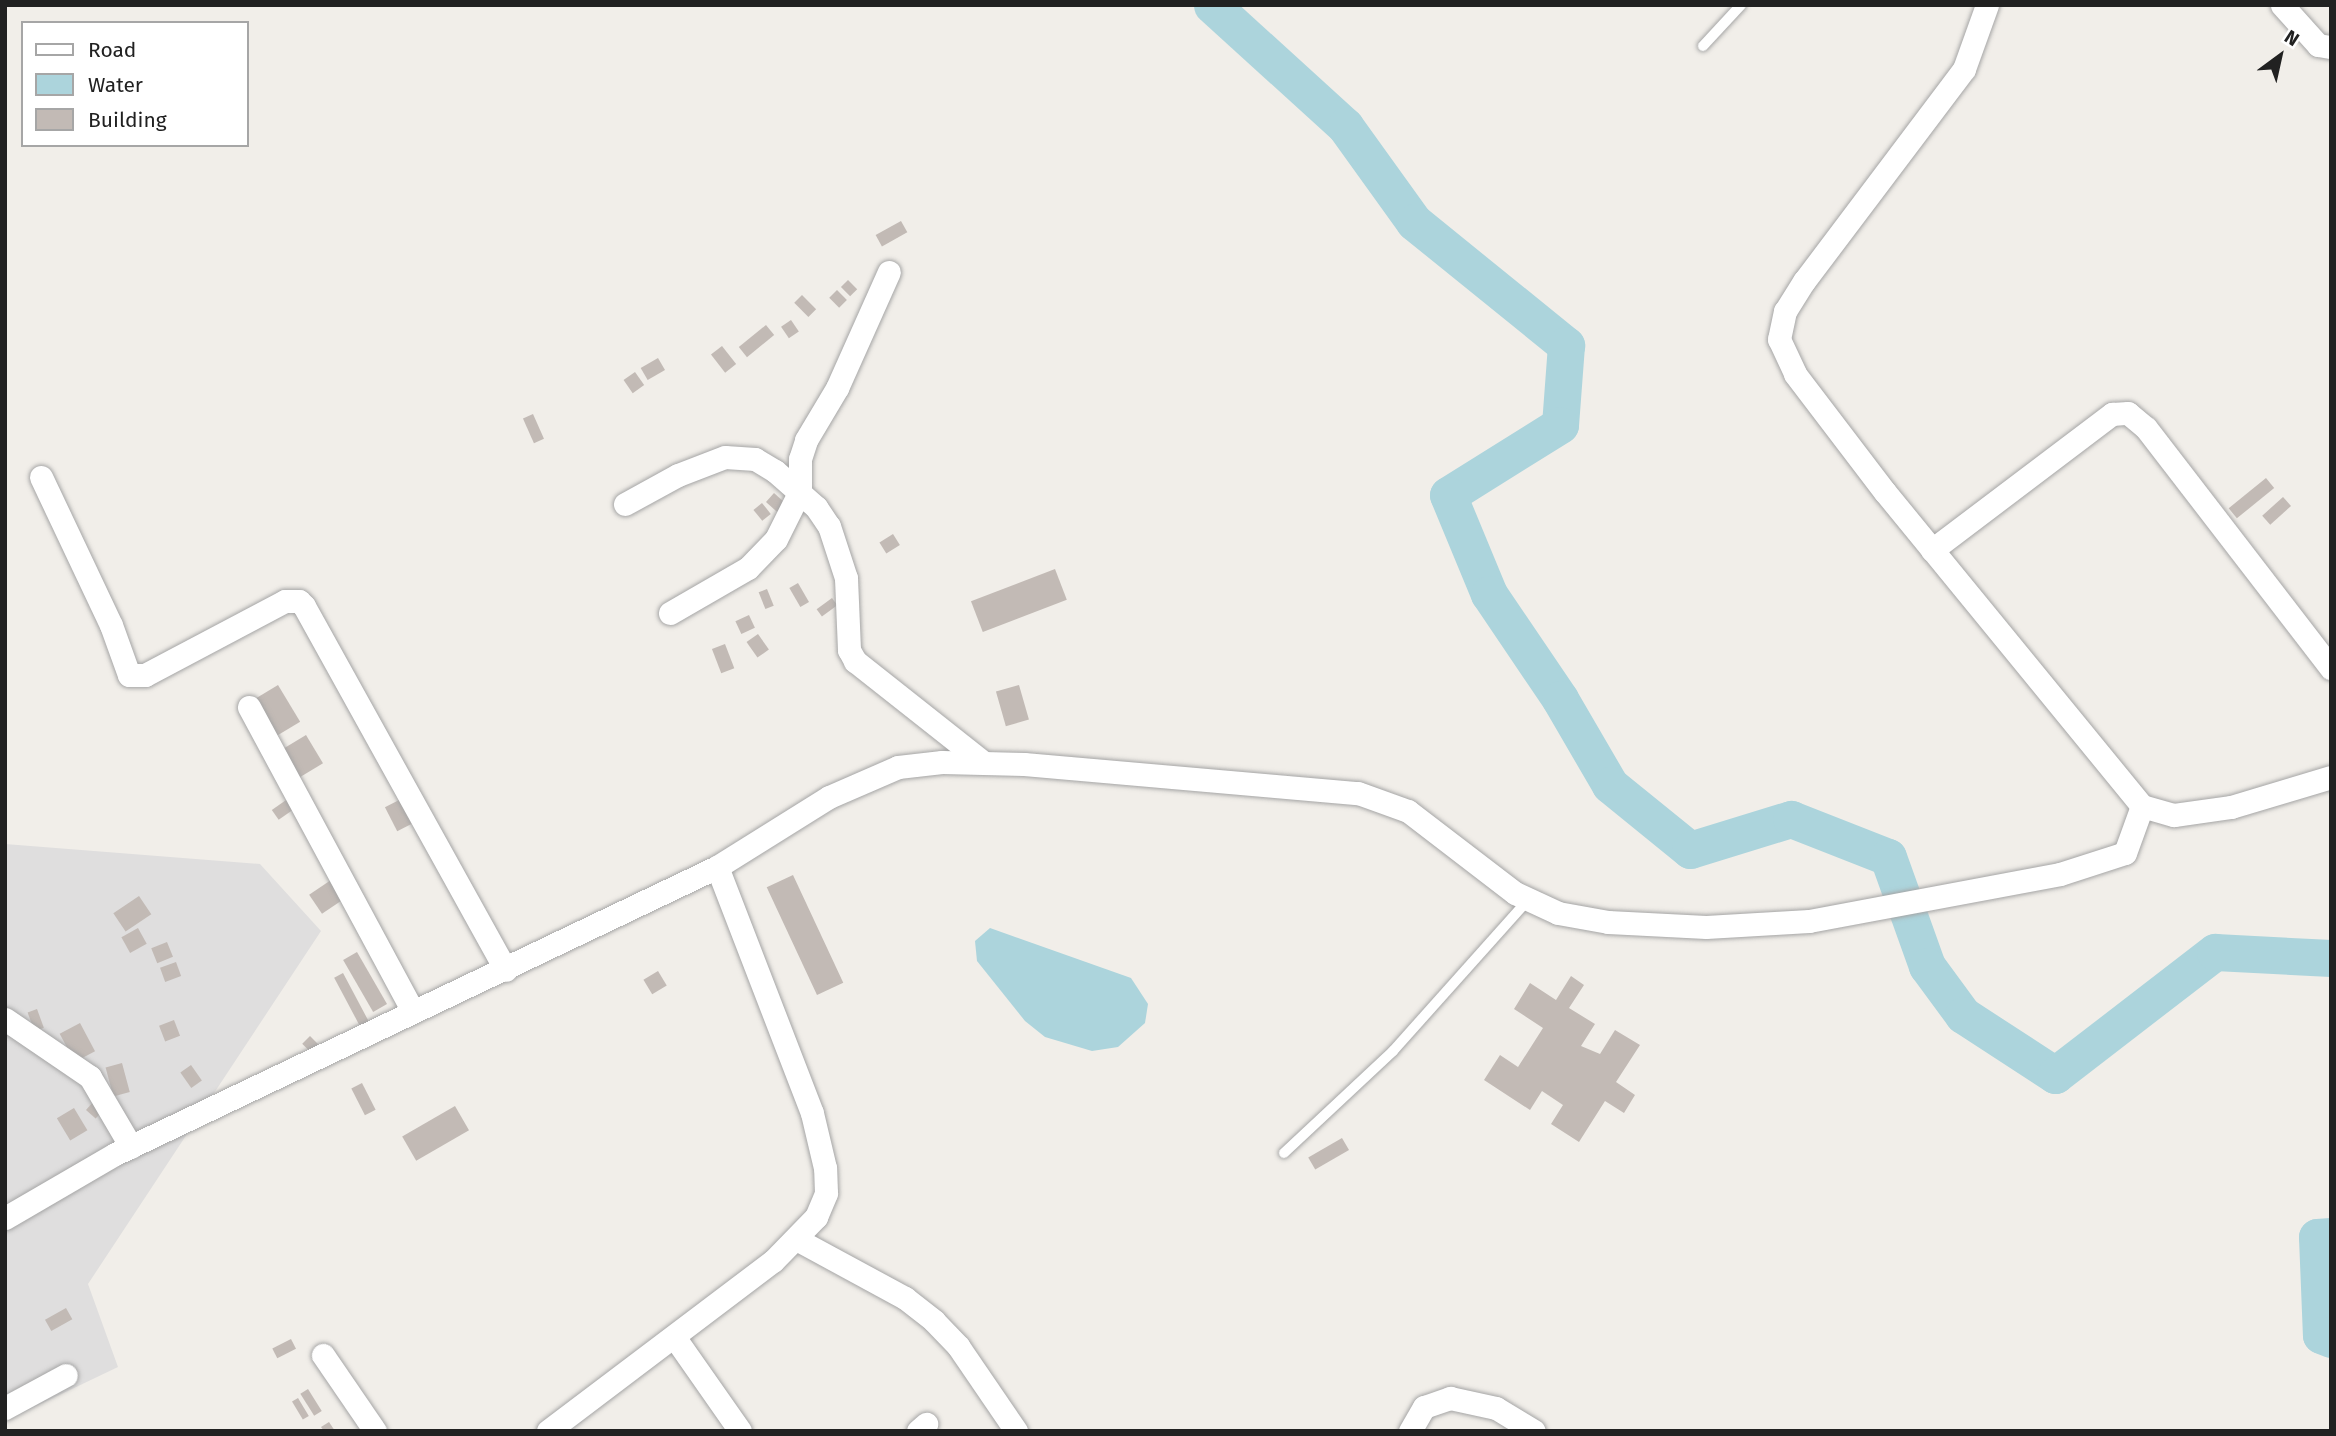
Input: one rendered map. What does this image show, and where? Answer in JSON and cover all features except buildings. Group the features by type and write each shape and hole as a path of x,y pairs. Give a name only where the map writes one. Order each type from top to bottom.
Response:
{"street":[{"path":"1987,5 1964,69 1838,232 1780,325 1783,354 1795,374 1932,550 2142,806 2174,815 2231,807 2331,777"},
{"path":"2282,5 2318,45 2331,47"},
{"path":"670,613 763,555 785,524 800,491 800,459 806,440 837,388 889,272"},
{"path":"1932,550 2112,414 2128,412 2146,428 2331,668"},
{"path":"625,504 678,475 725,457 755,459 800,491 829,526 838,548 846,578 849,650 855,662 983,762"},
{"path":"41,477 111,625 129,675 145,675 285,601 299,601 304,606 506,970"},
{"path":"249,707 413,1012"},
{"path":"5,1219 131,1147 717,867 863,779 898,767 983,762 1191,777 1382,798 1426,824 1491,876 1528,900 1583,918 1682,926 1769,925 1843,916 2060,874 2125,853 2142,806"},
{"path":"548,1431 675,1338 798,1240 816,1217 826,1193 820,1139 717,867"},
{"path":"5,1019 90,1077 131,1147"},
{"path":"798,1240 905,1298 934,1321 958,1346 1016,1431"},
{"path":"675,1338 740,1431"},
{"path":"323,1355 375,1431"},
{"path":"5,1409 66,1375"},
{"path":"1410,1431 1424,1408 1450,1398 1496,1408 1534,1431"}],"lane":[{"path":"1703,46 1741,5"},
{"path":"1284,1153 1393,1051 1528,900"}],"shaded area":[{"path":"5,844 260,864 321,931 88,1284 118,1367 5,1421"}],"water":[{"path":"990,928 1131,978 1148,1004 1145,1023 1118,1047 1092,1051 1045,1037 1025,1021 977,961 975,941"}],"waterway":[{"path":"1212,5 1345,126 1414,222 1566,345 1560,425 1448,495 1489,594 1560,699 1610,785 1690,850 1791,819 1888,857 1927,966 1963,1015 2055,1075 2215,952 2331,958"},
{"path":"2331,1236 2317,1237 2321,1335 2331,1339"}]}
